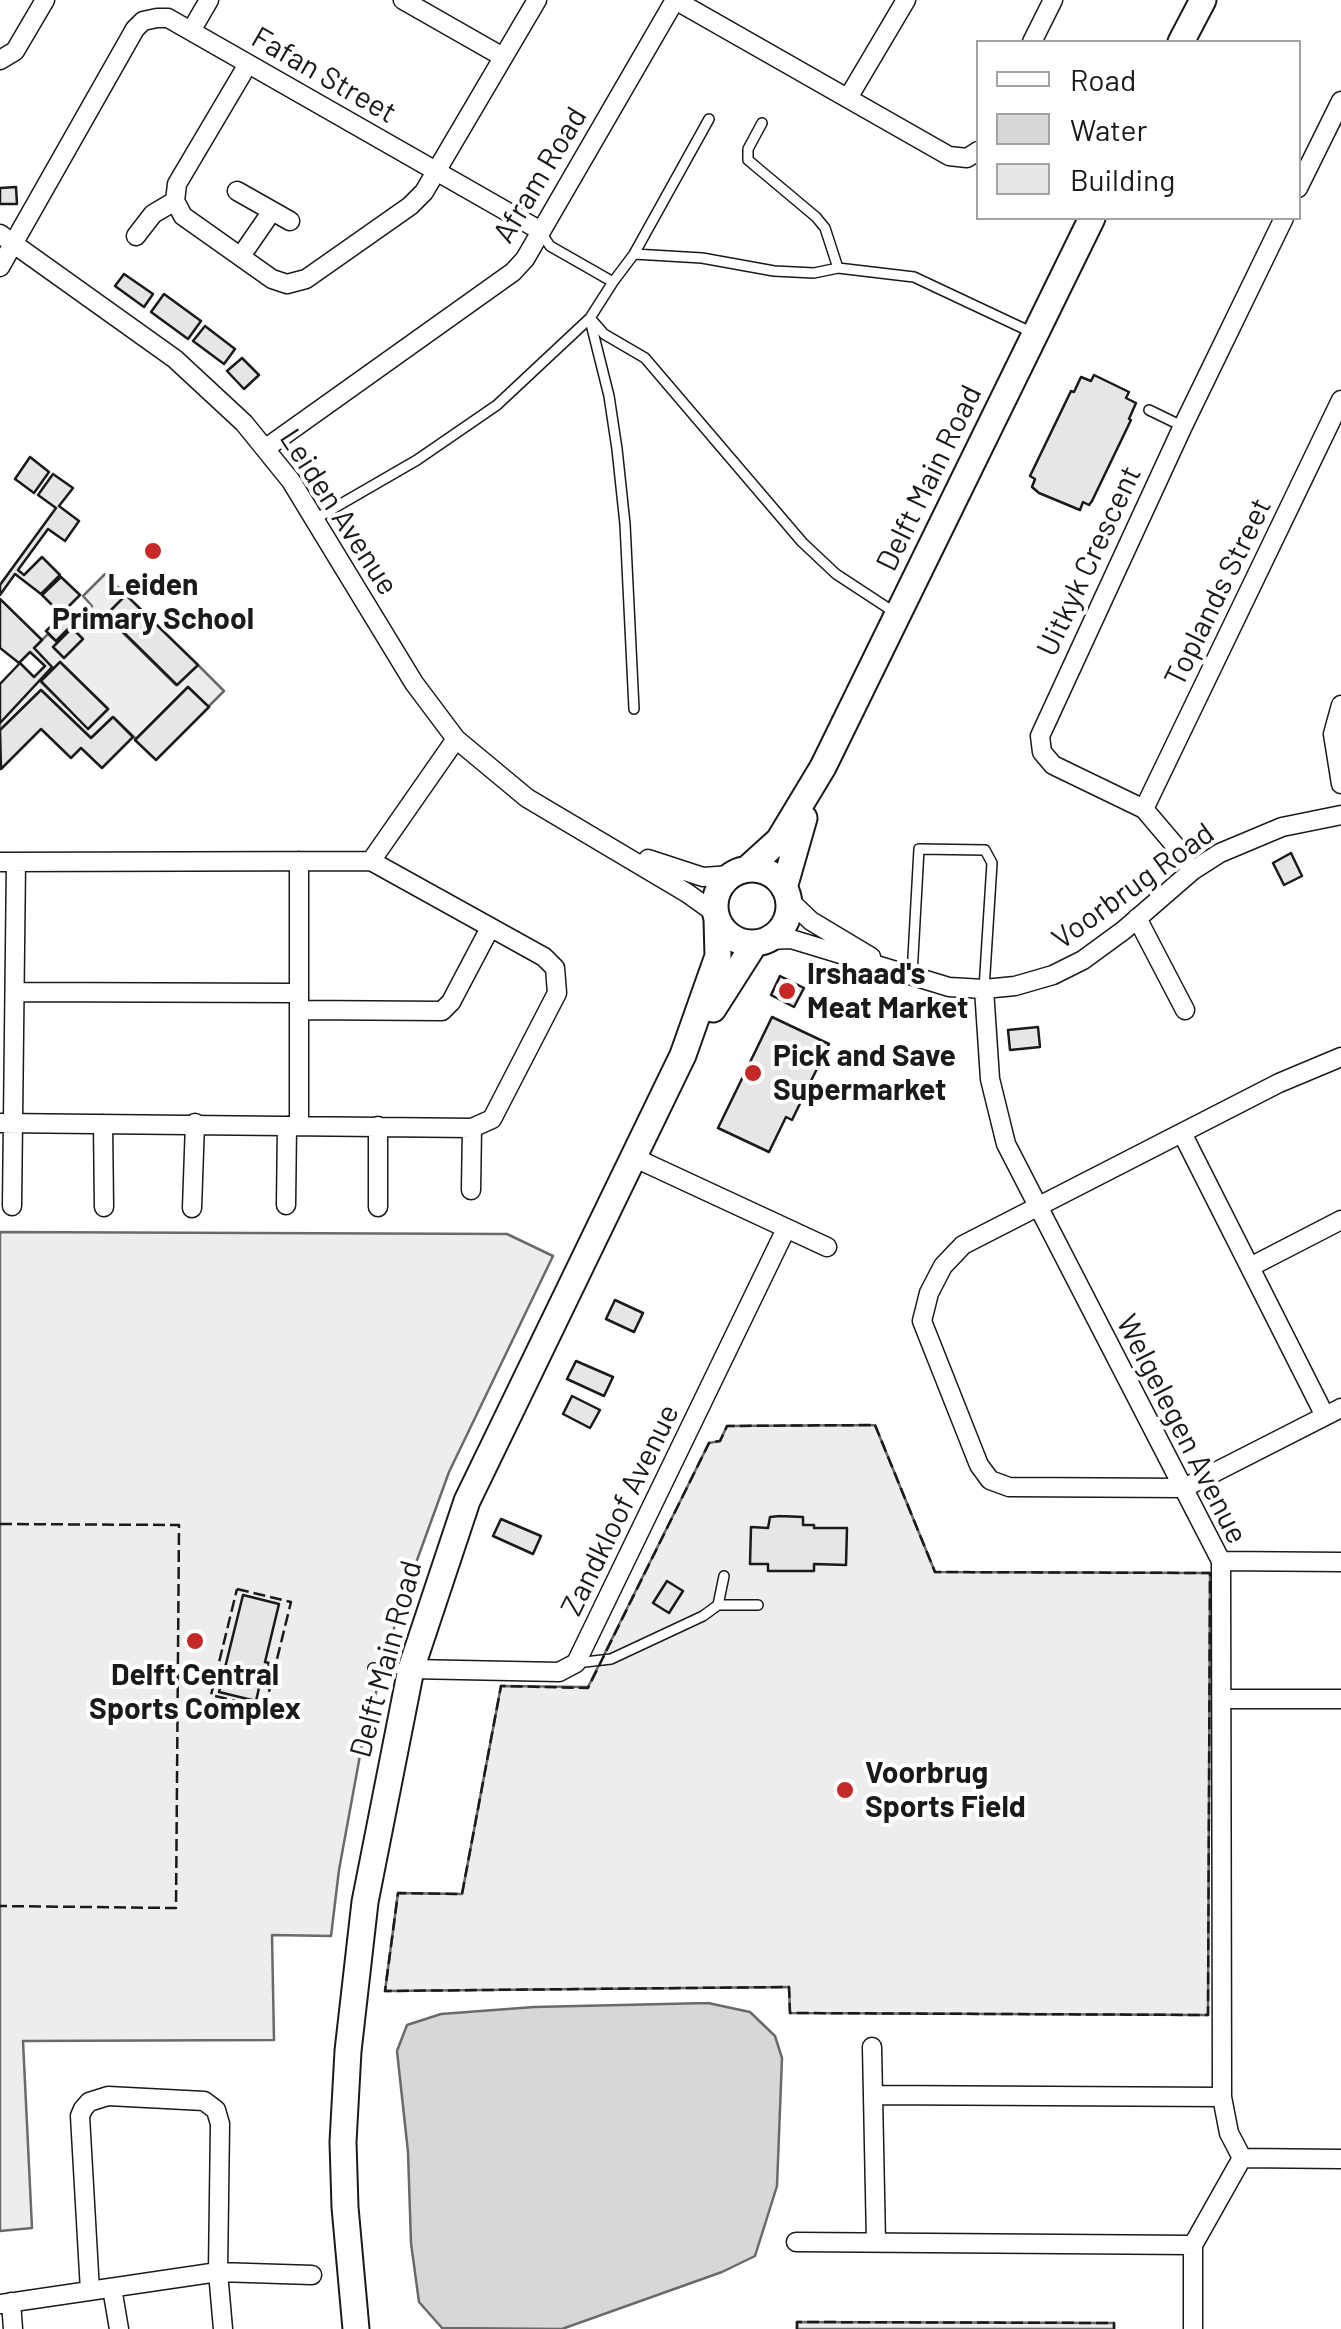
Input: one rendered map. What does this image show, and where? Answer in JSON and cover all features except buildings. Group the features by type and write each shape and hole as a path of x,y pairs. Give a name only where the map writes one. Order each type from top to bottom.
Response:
{"street":[{"path":"0,60 16,50 45,0"},
{"path":"191,31 209,0"},
{"path":"403,0 503,57"},
{"path":"248,64 177,184 174,201 183,216 272,279 288,284 306,279 424,192 536,0"},
{"path":"675,0 949,156 968,158 976,152"},
{"name":"Afram Road","path":"266,448 514,272 675,0"},
{"path":"848,98 906,0"},
{"path":"1033,40 1053,0"},
{"path":"1182,40 1203,0"},
{"name":"Fafan Street","path":"0,267 7,239 134,29 143,21 168,18 541,231"},
{"path":"1301,182 1341,101"},
{"path":"238,190 290,221"},
{"path":"136,236 152,214 174,201"},
{"path":"241,256 272,211"},
{"name":"Delft Main Road","path":"739,872 778,840 824,767 1091,220"},
{"name":"Uitkyk Crescent","path":"1192,871 1144,809 1053,765 1042,752 1040,736 1283,220"},
{"name":"Leiden Avenue","path":"7,239 200,380 266,448 315,519 414,683 456,739 527,798 605,843 716,916"},
{"name":"Toplands Street","path":"1144,809 1341,400"},
{"path":"1341,705 1333,734 1341,784"},
{"path":"371,860 456,739"},
{"name":"Delft Main Road","path":"787,894 794,848 824,767"},
{"name":"Voorbrug Road","path":"761,941 791,938 949,986 1015,986 1053,976 1098,950 1192,871 1220,853 1266,832 1341,815"},
{"name":"Leiden Avenue","path":"605,843 692,874 713,878 739,872"},
{"path":"8,1123 472,1128 483,1125 499,1112 558,984 555,968 544,956 371,860 8,862 16,992 8,1123 12,1206"},
{"path":"286,1205 298,1002 299,861"},
{"path":"739,872 773,875 787,894 784,924 761,941 745,942 728,935 716,916 717,892 739,872"},
{"name":"Voorbrug Road","path":"787,894 810,921 904,975"},
{"name":"Delft Main Road","path":"356,2329 345,2207 348,2051 366,1902 410,1669 467,1501 683,1056 718,956 716,916"},
{"path":"1138,918 1185,1010"},
{"path":"16,992 442,1011 451,1002 490,928"},
{"name":"Delft Main Road","path":"683,1056 761,941"},
{"name":"Welgelegen Avenue","path":"984,989 996,1114 1006,1144 1221,1560 1222,2097 1229,2133 1242,2158"},
{"path":"1182,1134 1250,1266 1333,1412 1184,1488 1008,1488 990,1480 979,1465 924,1332 923,1310 952,1254 1006,1222 1280,1084 1341,1057"},
{"path":"192,1208 195,1123"},
{"path":"102,1124 104,1207"},
{"path":"378,1126 378,1207"},
{"path":"471,1190 472,1128"},
{"path":"633,1156 828,1247"},
{"path":"1250,1266 1341,1220"},
{"name":"Zandkloof Avenue","path":"410,1669 559,1672 576,1663 786,1229"},
{"path":"1221,1560 1341,1562"},
{"path":"1222,1699 1341,1700"},
{"path":"872,2046 876,2242"},
{"path":"873,2095 1222,2097"},
{"path":"90,2291 80,2116 89,2102 108,2096 204,2102 216,2110 220,2124 218,2272 223,2329"},
{"path":"1193,2329 1193,2245 1242,2158 1341,2159"},
{"path":"796,2242 1193,2245"},
{"path":"14,2329 6,2303 218,2272 312,2275"},
{"path":"112,2288 120,2329"}],"lane":[{"path":"315,519 418,460 497,404 590,318 634,254 709,119"},
{"path":"762,123 748,149 748,160 825,228 838,268"},
{"path":"541,231 550,246 613,282"},
{"path":"634,254 702,258 774,271 814,274 838,268 914,277 1035,334"},
{"path":"590,318 604,334 645,358 730,461 824,564 899,616"},
{"path":"590,318 617,449 625,524 634,710"},
{"path":"1149,410 1183,426"},
{"path":"904,975 919,849 985,850 992,863 984,989"},
{"path":"718,1605 724,1576"},
{"path":"576,1663 611,1659 703,1616 718,1605 758,1605"},
{"path":"372,1668 410,1669"}],"shaded area":[{"path":"105,574 126,595 106,616 176,685 198,665 224,691 208,707 188,687 136,739 113,717 91,738 41,690 0,730 0,723 52,667 34,648 48,634 56,641 92,606 83,596","holes":["60,662 108,709 88,728 41,682"]},
{"name":"Delft Central Sports Complex","path":"0,1232 507,1234 553,1256 449,1472 400,1607 363,1739 331,1936 272,1935 274,2040 23,2041 32,2228 0,2231"},
{"name":"Voorbrug Sports Field","path":"875,1425 935,1572 1210,1573 1208,2015 790,2013 789,1987 385,1991 398,1893 462,1894 501,1686 588,1687 709,1443 720,1441 727,1426"},
{"path":"797,2322 1114,2323 1114,2329 797,2329"}],"water":[{"path":"708,2003 750,2012 775,2036 782,2058 777,2186 755,2256 722,2272 562,2329 442,2328 419,2302 411,2243 408,2152 397,2051 407,2025 441,2014 534,2007"}],"fence":[{"path":"875,1425 935,1572 1210,1573 1208,2015 790,2013 789,1987 385,1991 398,1893 462,1894 501,1686 588,1688 709,1443 720,1441 727,1426 875,1425"},
{"path":"0,1524 179,1525 176,1908 0,1906"},
{"path":"237,1589 291,1602 265,1708 211,1695 237,1589"},
{"path":"797,2329 797,2322 1114,2323 1114,2329"}],"place":[{"name":"Leiden Primary School","path":"153,551"},
{"name":"Irshaad's Meat Market","path":"787,991"},
{"name":"Pick and Save Supermarket","path":"753,1073"},
{"name":"Delft Central Sports Complex","path":"195,1641"},
{"name":"Voorbrug Sports Field","path":"845,1790"}]}
